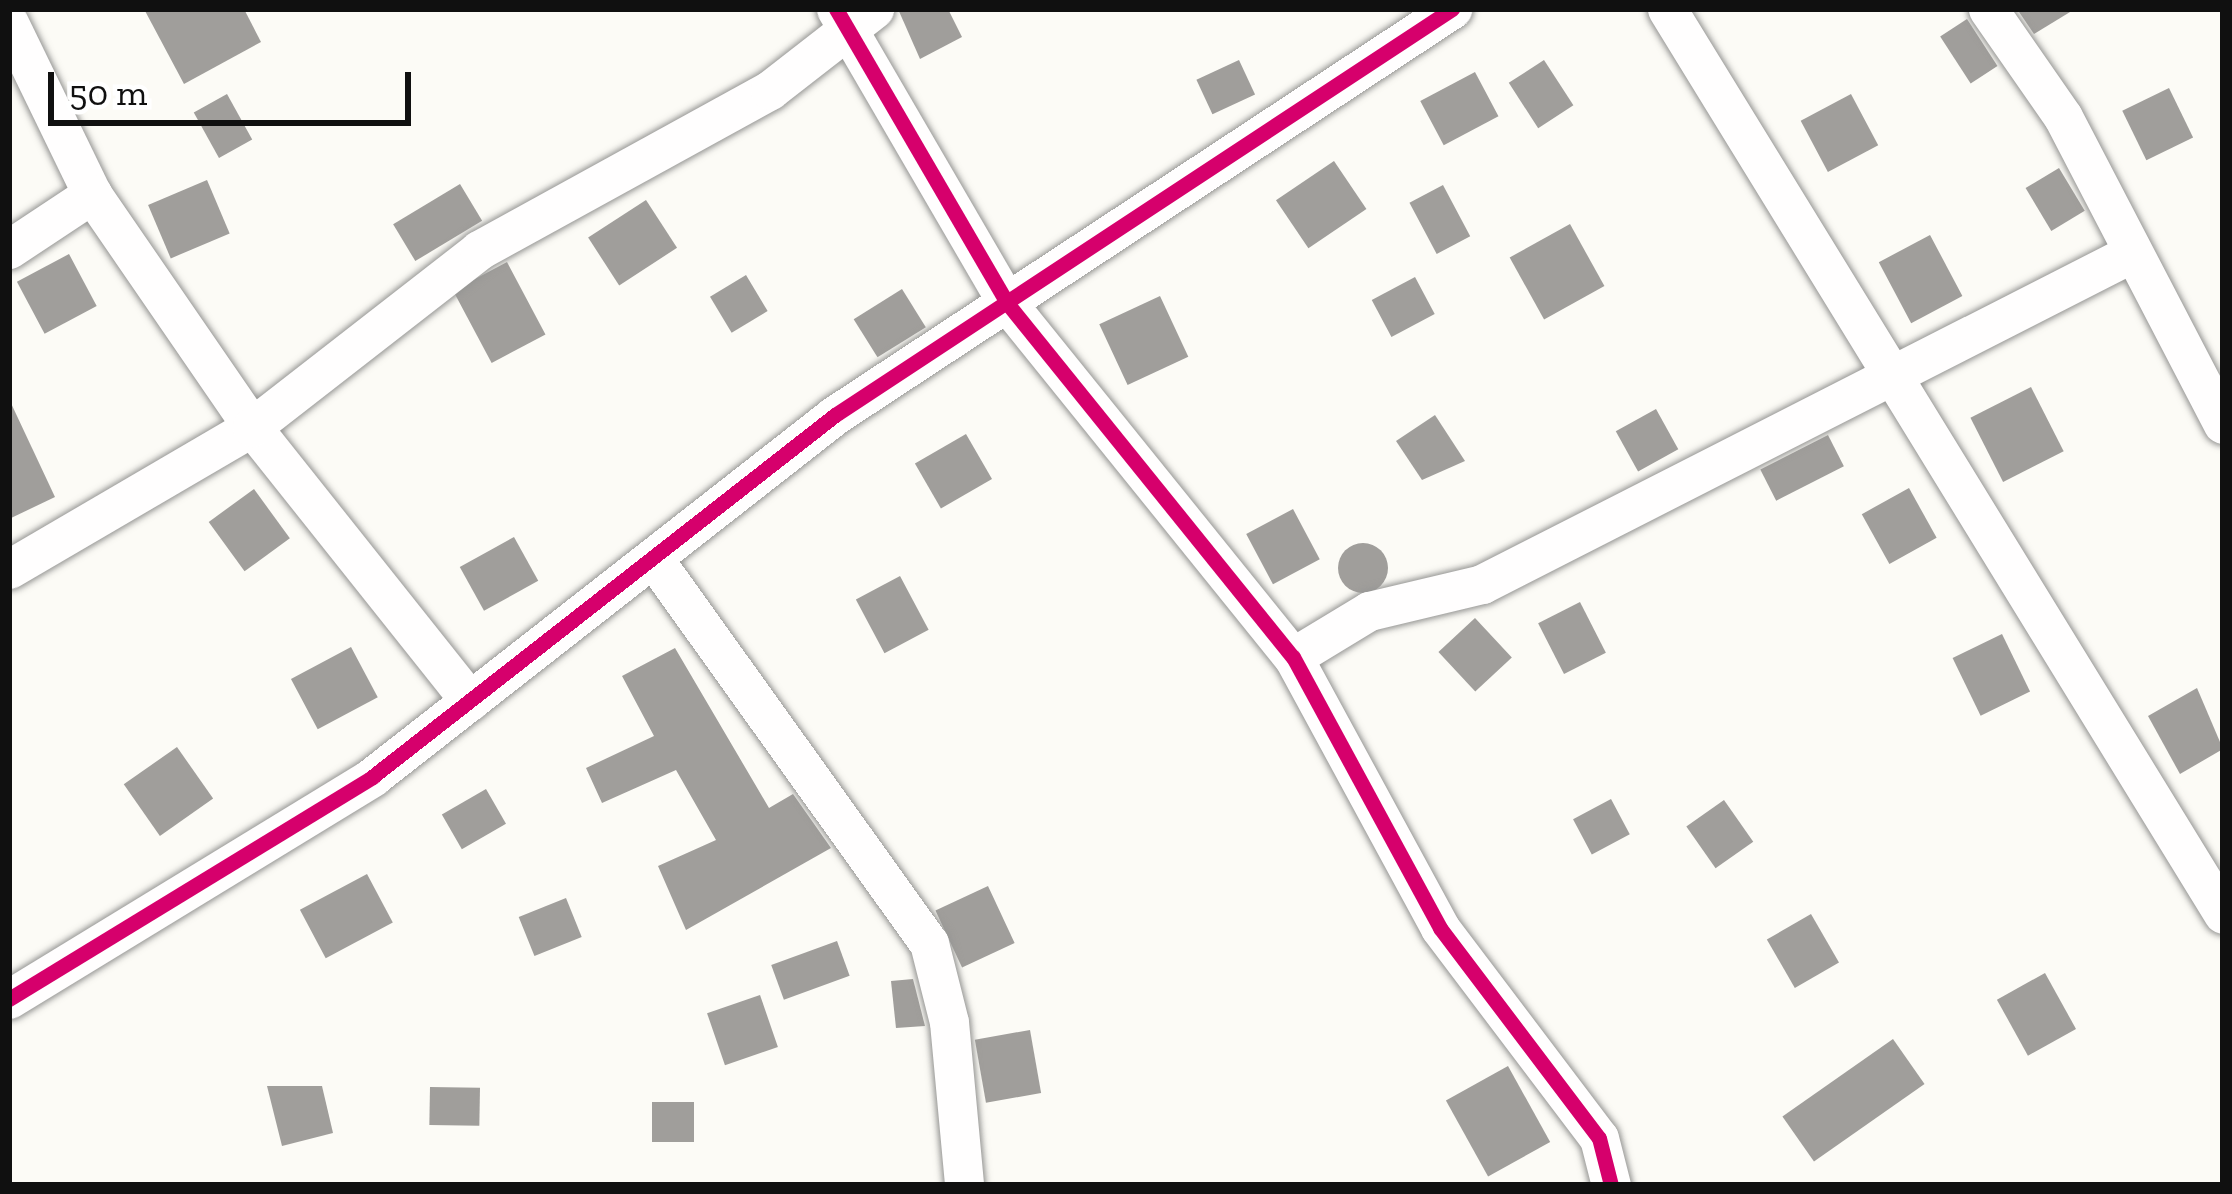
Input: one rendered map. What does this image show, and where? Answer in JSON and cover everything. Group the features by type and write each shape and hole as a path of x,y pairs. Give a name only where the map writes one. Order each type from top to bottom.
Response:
{"street":[{"path":"9,998 372,777 835,415 1452,9"},
{"path":"1667,9 2223,914"},
{"path":"1988,9 2063,117 2126,256 2223,424"},
{"path":"9,569 252,427 479,250 770,90 853,17 1007,303 1293,657 1440,928 1599,1138 1611,1185"},
{"path":"9,23 92,194 252,427 470,700"},
{"path":"9,249 92,194"},
{"path":"1293,657 1369,611 1482,584 2126,256"},
{"path":"653,558 929,943 949,1022 964,1185"}],"building":[{"path":"144,9 244,9 261,42 184,84"},
{"path":"898,9 948,9 962,37 920,59"},
{"path":"2017,9 2075,9 2034,34"},
{"path":"1967,19 1997,66 1971,83 1940,36"},
{"path":"1239,60 1255,94 1212,114 1196,80"},
{"path":"1544,60 1573,105 1538,128 1509,83"},
{"path":"1475,72 1498,116 1444,145 1420,101"},
{"path":"2169,88 2193,137 2146,160 2122,111"},
{"path":"227,94 252,139 219,158 194,112"},
{"path":"1851,94 1878,145 1828,172 1801,121"},
{"path":"1334,161 1366,209 1308,248 1276,200"},
{"path":"2059,168 2085,211 2051,231 2026,188"},
{"path":"207,180 230,233 171,258 148,205"},
{"path":"460,184 482,221 415,261 393,224"},
{"path":"1443,185 1470,236 1437,254 1409,203"},
{"path":"646,200 677,248 619,285 588,238"},
{"path":"1570,224 1604,286 1544,320 1510,257"},
{"path":"1930,235 1962,296 1911,323 1879,262"},
{"path":"69,254 97,306 45,334 17,282"},
{"path":"507,262 545,334 492,363 453,291"},
{"path":"746,275 768,311 732,333 710,297"},
{"path":"1415,277 1435,314 1391,337 1372,300"},
{"path":"902,289 926,327 878,357 854,319"},
{"path":"1160,296 1188,357 1128,385 1099,324"},
{"path":"2031,387 2064,451 2003,482 1970,418"},
{"path":"9,399 55,497 9,519"},
{"path":"1656,409 1678,449 1638,472 1616,431"},
{"path":"1435,415 1465,461 1422,480 1396,441"},
{"path":"966,434 992,479 941,509 915,464"},
{"path":"1828,435 1844,466 1776,501 1760,470"},
{"path":"1909,488 1937,538 1889,564 1862,514"},
{"path":"254,489 290,538 245,571 209,522"},
{"path":"1293,509 1320,559 1273,584 1246,534"},
{"path":"514,537 538,581 484,611 460,567"},
{"path":"1363,543 1381,550 1388,568 1381,586 1363,593 1345,586 1338,568 1345,550"},
{"path":"900,576 929,630 884,653 856,599"},
{"path":"1580,602 1606,653 1564,674 1538,623"},
{"path":"1475,618 1512,657 1475,692 1438,652"},
{"path":"2002,634 2030,692 1981,716 1953,658"},
{"path":"351,647 378,697 318,729 291,679"},
{"path":"675,648 769,808 793,794 831,848 686,930 658,866 716,840 676,770 602,803 586,768 654,736 622,676"},
{"path":"2197,688 2223,749 2180,774 2148,716"},
{"path":"177,747 213,799 160,836 124,784"},
{"path":"486,789 506,824 462,849 442,814"},
{"path":"1611,799 1630,834 1592,855 1573,819"},
{"path":"1724,800 1753,842 1716,868 1686,826"},
{"path":"367,874 393,923 326,958 300,910"},
{"path":"988,886 1015,943 962,968 935,911"},
{"path":"566,898 582,937 534,956 519,917"},
{"path":"1811,914 1839,962 1795,988 1767,940"},
{"path":"837,941 850,976 784,1000 771,965"},
{"path":"2045,973 2076,1029 2028,1056 1997,1000"},
{"path":"913,979 925,1026 896,1028 891,981"},
{"path":"760,995 778,1047 725,1065 707,1013"},
{"path":"1030,1030 1041,1093 986,1103 975,1040"},
{"path":"1893,1039 1925,1084 1814,1161 1782,1116"},
{"path":"1508,1066 1550,1142 1488,1177 1446,1100"},
{"path":"267,1086 322,1086 333,1133 282,1146"},
{"path":"430,1087 480,1088 479,1126 429,1125"},
{"path":"652,1102 694,1102 694,1142 652,1142"}],"cycle path":[{"path":"836,9 1007,303 1293,657 1440,928 1599,1138 1611,1185"},
{"path":"9,999 372,777 835,415 1452,9"}]}
